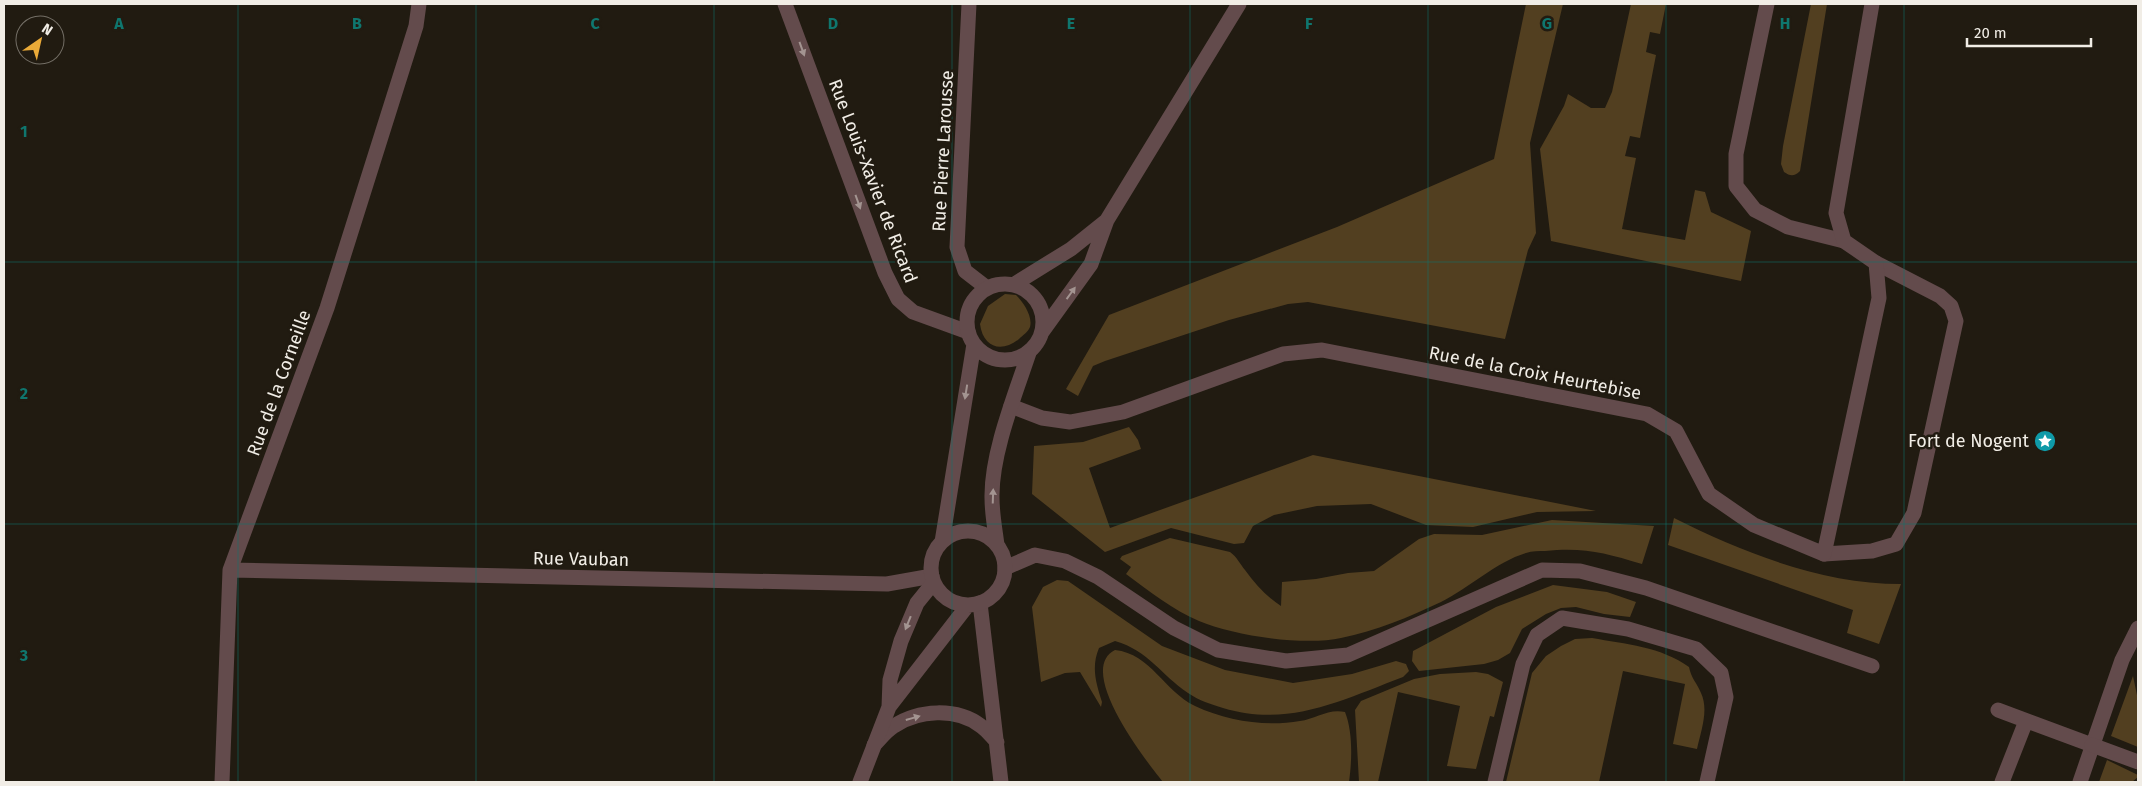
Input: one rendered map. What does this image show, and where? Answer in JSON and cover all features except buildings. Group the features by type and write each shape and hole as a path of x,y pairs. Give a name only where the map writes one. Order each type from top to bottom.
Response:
{"street":[{"name":"Rue de la Corneille","path":"222,782 230,570 327,308 416,26 419,4"},
{"name":"Rue Louis-Xavier de Ricard","path":"785,4 885,273 898,299 913,312 971,338"},
{"name":"Rue Pierre Larousse","path":"969,4 957,247 965,271 987,288"},
{"path":"971,338 983,353 994,359 1006,361 1018,359 1029,353 1037,344 1042,332 1091,264 1107,220 1239,4"},
{"path":"1768,4 1736,154 1736,186 1755,210 1788,227 1844,241 1876,263 1940,296 1951,306 1956,321 1914,513 1896,544 1872,551 1824,554 1879,298 1876,263"},
{"path":"1844,241 1836,213 1872,4"},
{"path":"1013,285 1071,249 1107,220"},
{"path":"942,542 971,338 967,319 970,307 977,296 987,288 1000,284 1013,285 1025,289 1035,297 1041,308 1044,320 1042,332"},
{"name":"Rue de la Croix Heurtebise","path":"1011,406 1042,418 1070,422 1123,412 1283,354 1322,350 1647,414 1676,431 1709,494 1754,525 1824,554"},
{"path":"997,545 992,497 997,459 1011,406 1029,353"},
{"path":"964,531 976,532 988,536 997,545 1003,556 1004,579 999,590 990,598 974,604 957,603 939,591 933,579 931,564 935,552 942,542 952,534 964,531"},
{"path":"1005,568 1034,555 1065,561 1098,578 1174,628 1218,650 1286,661 1348,655 1542,570 1580,571 1646,588 1872,666"},
{"name":"Rue Vauban","path":"230,570 887,584 933,579"},
{"path":"889,707 890,680 901,641 916,603 933,579"},
{"path":"860,782 889,707 974,604"},
{"path":"974,604 1002,782"},
{"path":"1495,782 1523,664 1537,635 1562,618 1628,628 1696,649 1721,673 1726,697 1707,782"},
{"path":"2080,782 2122,660 2138,628"},
{"path":"1998,710 2138,762"},
{"path":"874,745 892,727 911,717 938,713 959,714 980,725 997,742"},
{"path":"2002,782 2026,721"}],"shaded area":[{"path":"1526,4 1563,4 1530,143 1536,233 1528,250 1505,339 1308,302 1288,304 1229,320 1105,361 1093,366 1078,396 1066,389 1109,315 1337,227 1494,159"},
{"path":"1631,4 1666,4 1660,34 1650,32 1646,52 1656,55 1640,138 1630,136 1625,156 1636,158 1622,229 1685,240 1695,190 1705,192 1711,212 1751,231 1741,281 1551,241 1540,149 1564,106 1568,94 1591,108 1605,108 1612,92"},
{"path":"1811,4 1827,4 1800,171 1792,175 1784,172 1781,164 1783,146"},
{"path":"1005,294 1016,295 1019,298 1027,310 1031,323 1028,330 1019,339 1000,347 989,343 982,332 980,324 988,306"},
{"path":"1129,427 1138,440 1141,449 1089,468 1110,528 1313,455 1596,511 1537,512 1473,527 1426,525 1371,504 1317,506 1274,515 1253,526 1244,543 1234,544 1171,528 1105,552 1032,494 1034,446 1083,442"},
{"path":"1674,518 1728,543 1784,564 1842,579 1871,583 1901,584 1879,644 1847,633 1853,610 1668,545"},
{"path":"1552,520 1654,526 1642,564 1583,550 1528,552 1504,562 1441,602 1417,613 1367,632 1326,640 1309,641 1270,638 1231,631 1199,621 1171,606 1126,574 1131,567 1120,559 1122,556 1170,538 1230,552 1262,590 1281,606 1282,582 1374,571 1419,539 1434,534 1482,535"},
{"path":"1057,580 1068,581 1162,646 1225,670 1293,683 1352,674 1396,661 1406,664 1409,671 1403,677 1315,709 1270,715 1247,713 1209,704 1197,698 1179,686 1146,657 1127,645 1115,641 1099,648 1095,662 1095,675 1102,702 1101,707 1080,672 1065,673 1041,682 1032,607 1043,587"},
{"path":"1553,585 1607,592 1636,602 1630,617 1604,614 1576,607 1561,608 1546,614 1522,629 1510,653 1498,660 1484,664 1419,671 1412,661 1413,651 1496,607"},
{"path":"1592,638 1655,651 1678,660 1689,667 1701,693 1704,706 1704,721 1697,749 1673,744 1685,684 1623,671 1599,782 1506,782 1532,673 1546,656 1561,646 1575,639"},
{"path":"1115,650 1138,658 1184,699 1195,706 1220,716 1260,723 1287,723 1306,720 1333,711 1345,712 1348,720 1351,747 1349,782 1163,782 1130,736 1108,695 1103,676 1105,661"},
{"path":"1476,672 1488,674 1503,682 1494,717 1490,716 1476,769 1447,766 1460,706 1398,692 1378,782 1359,782 1355,710 1361,701 1414,679 1440,674"},
{"path":"2133,676 2138,700 2138,747 2111,736"},
{"path":"2107,760 2138,775 2138,777 2132,782 2099,782"}],"place":[{"name":"Fort de Nogent","path":"2045,441"}]}
